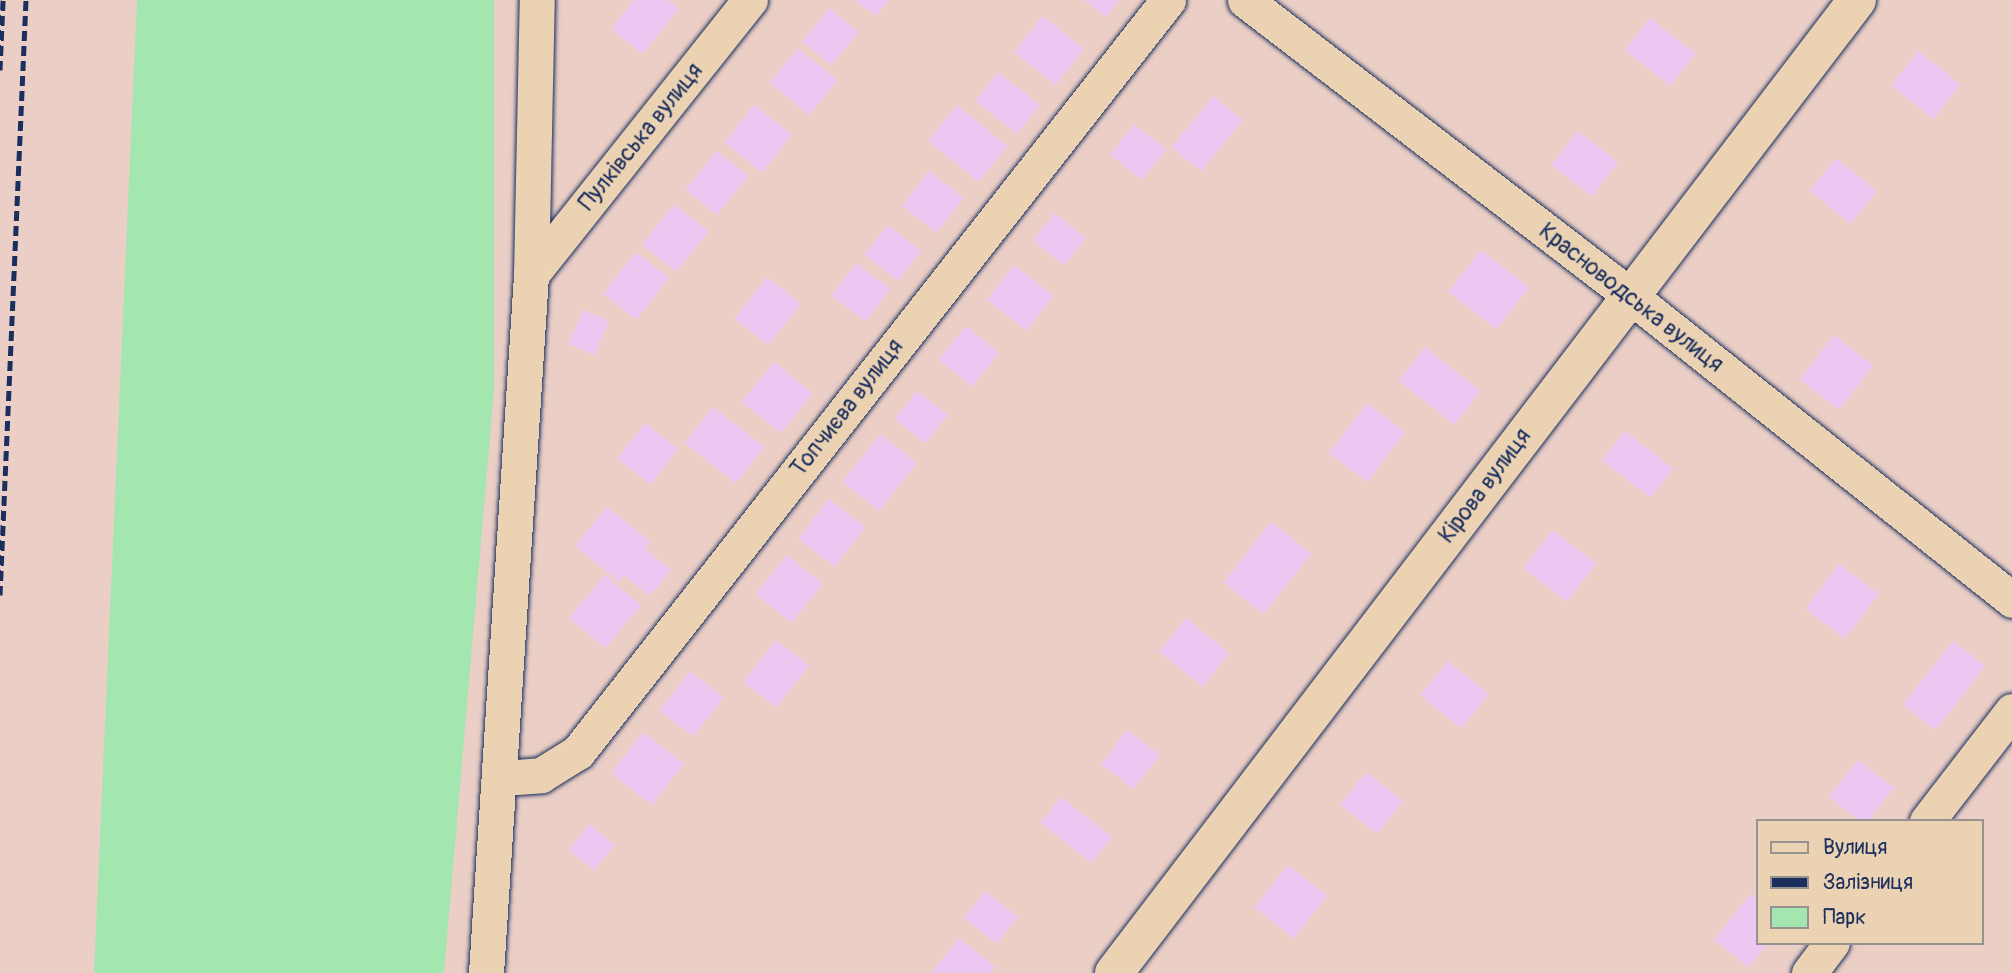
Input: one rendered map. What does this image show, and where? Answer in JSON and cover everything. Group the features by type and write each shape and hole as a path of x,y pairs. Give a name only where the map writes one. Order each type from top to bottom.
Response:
{"main road":[{"name":"Кірова вулиця","path":"1114,973 1629,295 1857,0"}],"street":[{"path":"486,973 502,778 531,275 537,0"},
{"name":"Пулківська вулиця","path":"531,275 750,0"},
{"name":"Топчиєва вулиця","path":"502,778 541,775 578,752 1168,0"},
{"name":"Красноводська вулиця","path":"1245,0 1629,295 2012,600"},
{"path":"1929,819 2012,711"},
{"path":"1810,973 1831,945"}],"green space":[{"path":"137,0 494,0 494,390 444,973 94,973"}],"building":[{"path":"634,0 668,0 679,8 643,54 611,29"},
{"path":"855,0 889,0 876,16"},
{"path":"1084,0 1120,0 1106,17"},
{"path":"829,8 859,32 831,65 802,41"},
{"path":"1043,16 1084,49 1055,85 1014,52"},
{"path":"1650,18 1696,54 1670,86 1625,50"},
{"path":"798,48 838,80 809,115 770,83"},
{"path":"1918,51 1961,84 1933,119 1891,86"},
{"path":"998,72 1040,105 1017,134 975,101"},
{"path":"1213,96 1243,120 1201,171 1171,147"},
{"path":"754,105 792,135 762,172 724,143"},
{"path":"957,105 1008,146 979,182 928,141"},
{"path":"1134,124 1166,149 1142,180 1110,155"},
{"path":"1578,131 1618,162 1592,196 1552,165"},
{"path":"717,151 748,176 717,215 686,190"},
{"path":"1836,158 1877,191 1851,224 1810,191"},
{"path":"929,171 964,198 937,233 902,206"},
{"path":"674,204 709,231 677,272 642,245"},
{"path":"1055,213 1086,238 1064,265 1033,240"},
{"path":"888,225 921,251 898,281 865,255"},
{"path":"1481,250 1529,288 1496,329 1448,292"},
{"path":"636,252 669,278 636,320 603,294"},
{"path":"856,263 890,289 866,322 831,296"},
{"path":"1014,265 1053,296 1026,330 987,300"},
{"path":"767,277 801,303 768,345 734,319"},
{"path":"583,310 609,321 594,355 569,344"},
{"path":"966,326 999,353 972,386 939,359"},
{"path":"1834,335 1873,366 1839,410 1800,379"},
{"path":"1425,347 1481,391 1454,425 1399,381"},
{"path":"774,362 813,393 781,433 742,402"},
{"path":"917,391 948,415 926,443 895,419"},
{"path":"1367,403 1405,432 1367,482 1329,453"},
{"path":"713,407 764,447 736,483 685,443"},
{"path":"645,423 678,449 650,484 617,458"},
{"path":"1625,431 1673,469 1650,498 1602,460"},
{"path":"880,434 917,463 879,511 842,482"},
{"path":"829,499 865,527 834,567 798,538"},
{"path":"607,507 651,542 645,549 671,570 650,596 624,575 619,582 575,546"},
{"path":"1271,522 1311,553 1264,614 1224,583"},
{"path":"1553,530 1596,564 1567,602 1523,568"},
{"path":"787,555 823,584 791,623 756,594"},
{"path":"1839,564 1879,594 1845,639 1805,609"},
{"path":"605,575 641,605 605,648 569,618"},
{"path":"1186,618 1230,653 1202,687 1159,651"},
{"path":"776,640 809,666 776,708 743,682"},
{"path":"1953,641 1985,666 1935,730 1903,705"},
{"path":"1448,661 1489,694 1461,729 1420,695"},
{"path":"690,671 724,697 693,737 659,710"},
{"path":"1127,730 1160,755 1134,789 1101,764"},
{"path":"643,732 684,764 652,805 611,773"},
{"path":"1858,760 1894,788 1870,819 1857,819 1829,797"},
{"path":"1366,772 1403,801 1377,834 1340,805"},
{"path":"1061,797 1112,837 1092,863 1041,823"},
{"path":"589,824 615,845 594,870 568,850"},
{"path":"1288,865 1327,896 1294,938 1255,908"},
{"path":"985,891 1018,917 997,944 964,918"},
{"path":"1750,894 1756,898 1756,945 1766,945 1749,967 1714,940"},
{"path":"959,938 995,967 990,973 931,973"}],"railway":[{"path":"0,70 3,0"},
{"path":"0,595 26,0"}]}
